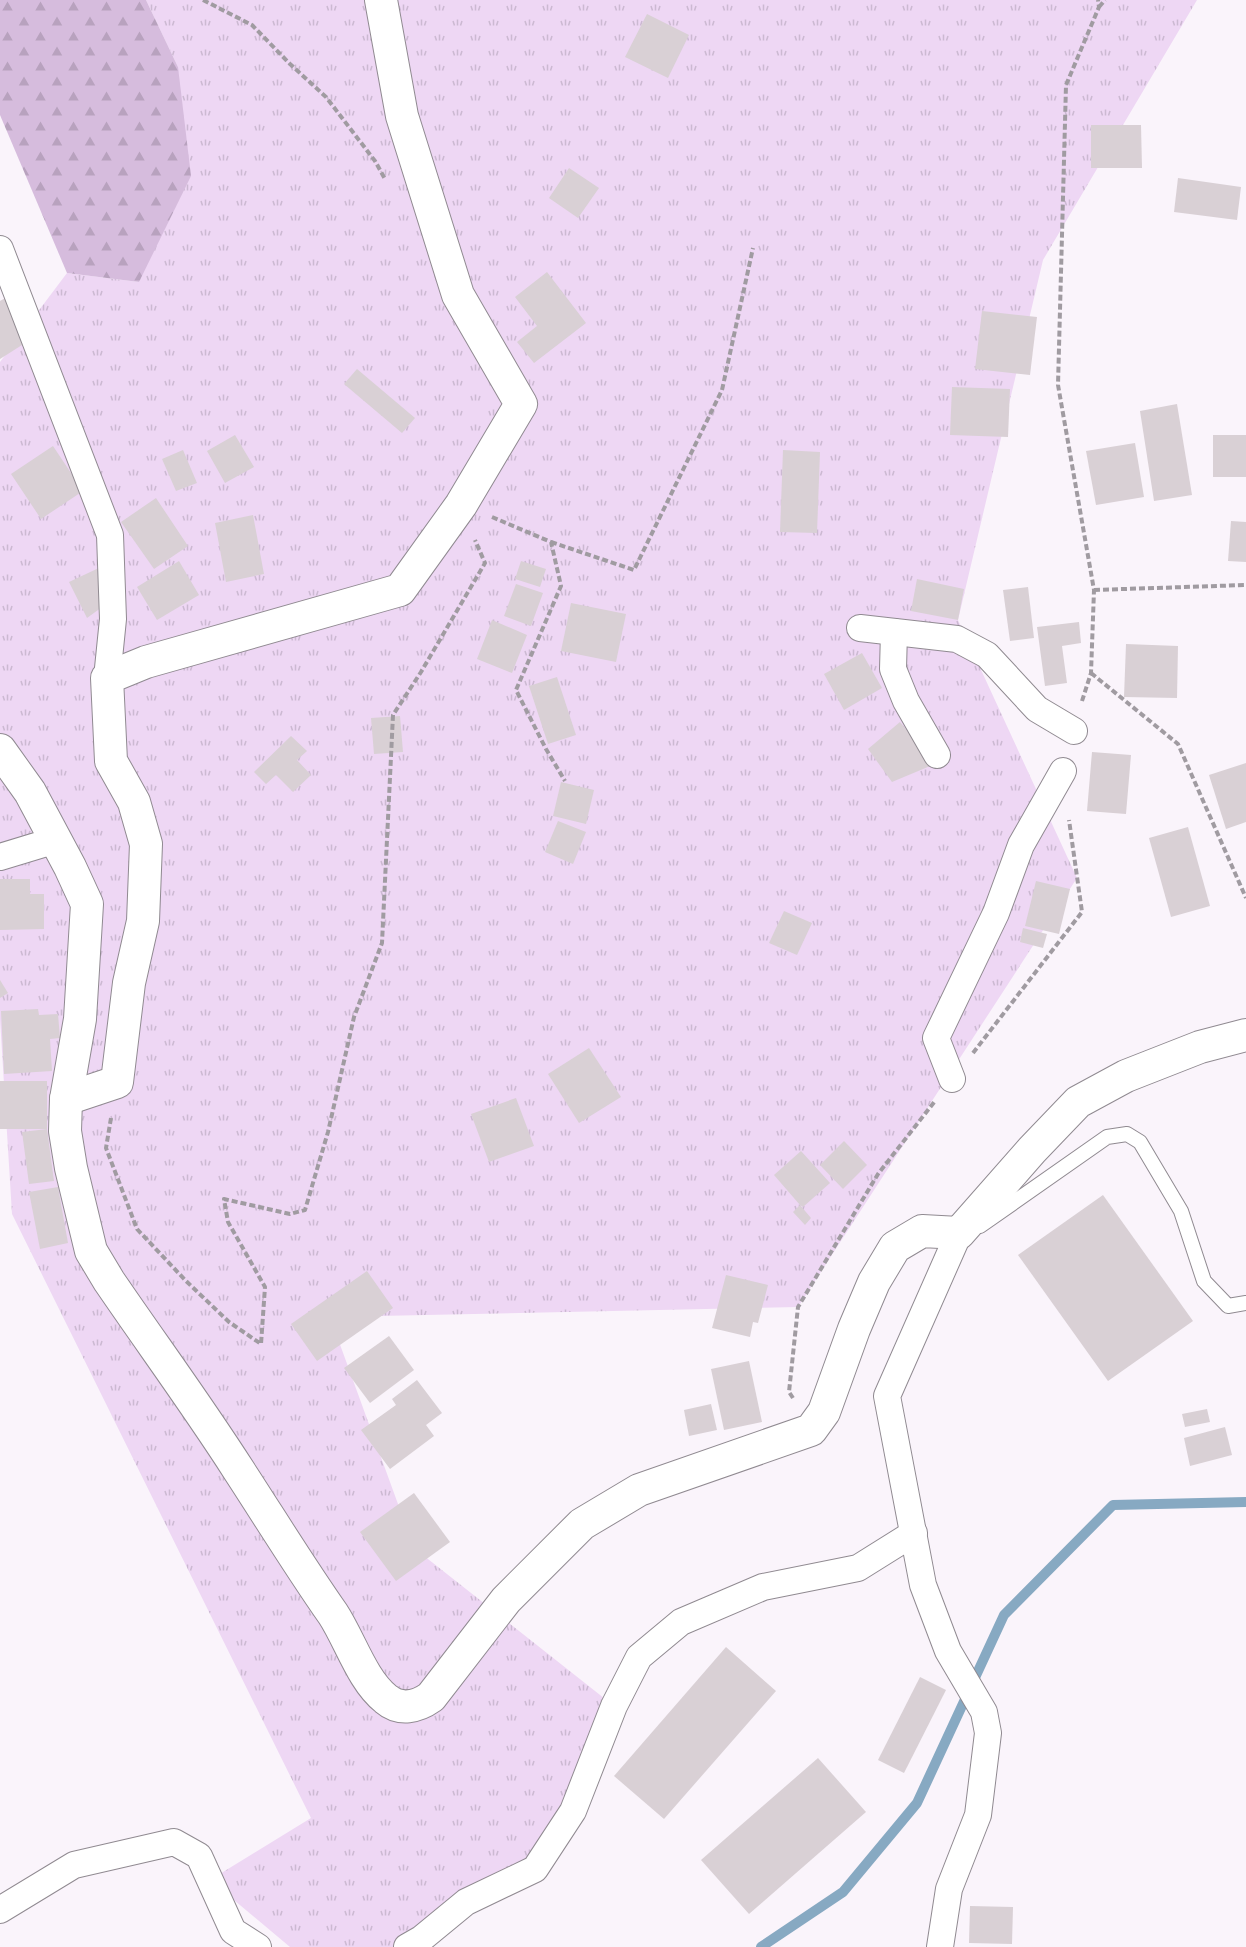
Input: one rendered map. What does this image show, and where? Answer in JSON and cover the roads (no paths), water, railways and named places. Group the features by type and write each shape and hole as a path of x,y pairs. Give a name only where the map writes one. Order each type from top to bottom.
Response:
{"street":[{"path":"107,678 146,662 400,590 461,504 521,404 458,295 402,116 381,0"},
{"path":"0,249 110,535 113,619 107,678 111,761 134,802 146,844 143,921 129,983 117,1082 66,1099"},
{"path":"860,628 957,639 987,656 1037,709 1074,731"},
{"path":"894,632 893,669 906,701 937,755"},
{"path":"0,750 30,792 87,904 80,1019 66,1099 65,1131 71,1168 91,1251 109,1281 237,1467 338,1623 373,1685 388,1701 399,1706 410,1707 431,1697 506,1600 582,1524 639,1490 812,1430 824,1412 874,1282 895,1247 922,1231 959,1233"},
{"path":"952,1079 936,1038 996,913 1021,845 1063,771"},
{"path":"0,857 56,840"},
{"path":"940,1947 949,1889 978,1815 988,1733 984,1712 948,1651 923,1585 887,1396 959,1233 1078,1102 1126,1076 1200,1047 1246,1035"},
{"path":"407,1947 421,1939 466,1902 535,1869 573,1811 614,1706 639,1657 681,1622 763,1587 858,1568 914,1533"},
{"path":"0,1910 74,1865 174,1842 199,1856 233,1931 258,1947"}],"lane":[{"path":"959,1233 981,1226 1107,1137 1127,1134 1140,1142 1181,1211 1204,1281 1228,1306 1246,1303"}],"waterway":[{"path":"761,1947 843,1892 917,1803 1004,1615 1113,1505 1246,1502"}]}
